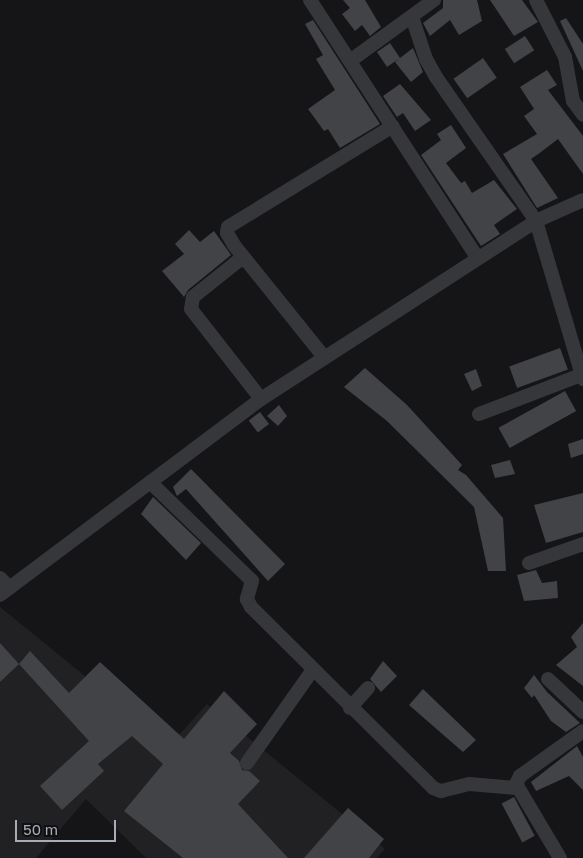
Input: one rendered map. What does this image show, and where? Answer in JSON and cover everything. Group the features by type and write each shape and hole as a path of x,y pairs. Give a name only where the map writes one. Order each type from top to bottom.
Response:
{"street":[{"path":"310,0 477,257"},
{"path":"350,61 434,0"},
{"path":"536,0 564,57 573,101 583,115"},
{"path":"412,17 426,59 436,78 536,221 582,377 479,414"},
{"path":"324,357 246,259 227,233 228,226 393,126"},
{"path":"3,587 150,482 261,399 477,257 536,221 583,200"},
{"path":"246,259 238,261 193,297 191,309 261,399"},
{"path":"150,482 250,579 249,605 312,672 436,790 463,784 517,788"},
{"path":"530,562 583,544"},
{"path":"247,764 312,672"},
{"path":"548,679 583,712"},
{"path":"350,708 368,688"},
{"path":"560,858 517,788 520,776 583,731"}],"shaded area":[{"path":"0,607 170,745 207,704 385,849 377,858 146,858 86,799 36,858 0,858"}],"building":[{"path":"343,0 365,0 381,27 370,36 362,25 355,31 342,14 350,8"},
{"path":"443,0 477,0 482,21 459,35 450,20 430,36 423,23 443,8"},
{"path":"490,0 522,0 538,22 514,36"},
{"path":"566,18 583,44 583,71 560,21"},
{"path":"313,20 380,124 340,148 328,129 324,131 308,109 335,90 316,59 323,55 305,24"},
{"path":"525,36 534,50 514,63 505,49"},
{"path":"390,43 400,58 387,67 377,52"},
{"path":"413,48 423,72 411,82 395,62"},
{"path":"483,58 497,78 467,98 454,79"},
{"path":"547,70 557,85 548,90 583,136 583,174 558,139 531,159 558,198 537,208 503,154 537,134 524,116 534,109 520,87"},
{"path":"400,84 431,120 415,131 403,113 397,117 383,96"},
{"path":"451,125 466,148 446,163 461,183 465,181 472,193 494,180 517,209 494,225 500,234 481,246 421,155 441,140 437,134"},
{"path":"189,230 200,242 214,231 231,255 188,290 184,297 162,271 184,254 175,244"},
{"path":"560,348 568,370 517,388 509,366"},
{"path":"365,368 407,405 462,465 458,470 466,475 503,518 506,571 488,571 474,507 387,421 344,387"},
{"path":"476,369 482,386 472,391 464,374"},
{"path":"565,391 576,411 510,448 499,428"},
{"path":"279,405 287,416 278,426 267,416"},
{"path":"260,412 269,424 258,432 249,420"},
{"path":"583,439 583,454 571,458 568,444"},
{"path":"510,460 515,474 495,478 491,465"},
{"path":"191,469 285,564 268,581 186,489 177,496 173,487"},
{"path":"583,493 583,532 546,543 534,505"},
{"path":"153,497 201,543 186,560 141,514"},
{"path":"536,570 542,583 557,581 558,598 524,601 517,575"},
{"path":"583,623 583,686 556,665 577,647 571,637"},
{"path":"0,643 19,664 0,682"},
{"path":"30,651 69,693 100,662 184,739 224,691 257,724 230,753 239,761 242,770 249,771 260,781 238,804 288,858 183,858 124,811 163,764 132,736 98,764 104,771 62,810 40,786 89,741 19,664"},
{"path":"383,661 397,676 381,692 370,679"},
{"path":"534,675 547,692 580,723 566,732 551,721 534,695 532,698 524,688"},
{"path":"423,689 476,740 463,752 409,705"},
{"path":"577,746 583,757 583,790 569,776 536,791 531,782"},
{"path":"514,797 535,836 522,842 502,804"},
{"path":"348,808 384,839 369,858 304,858"}]}
